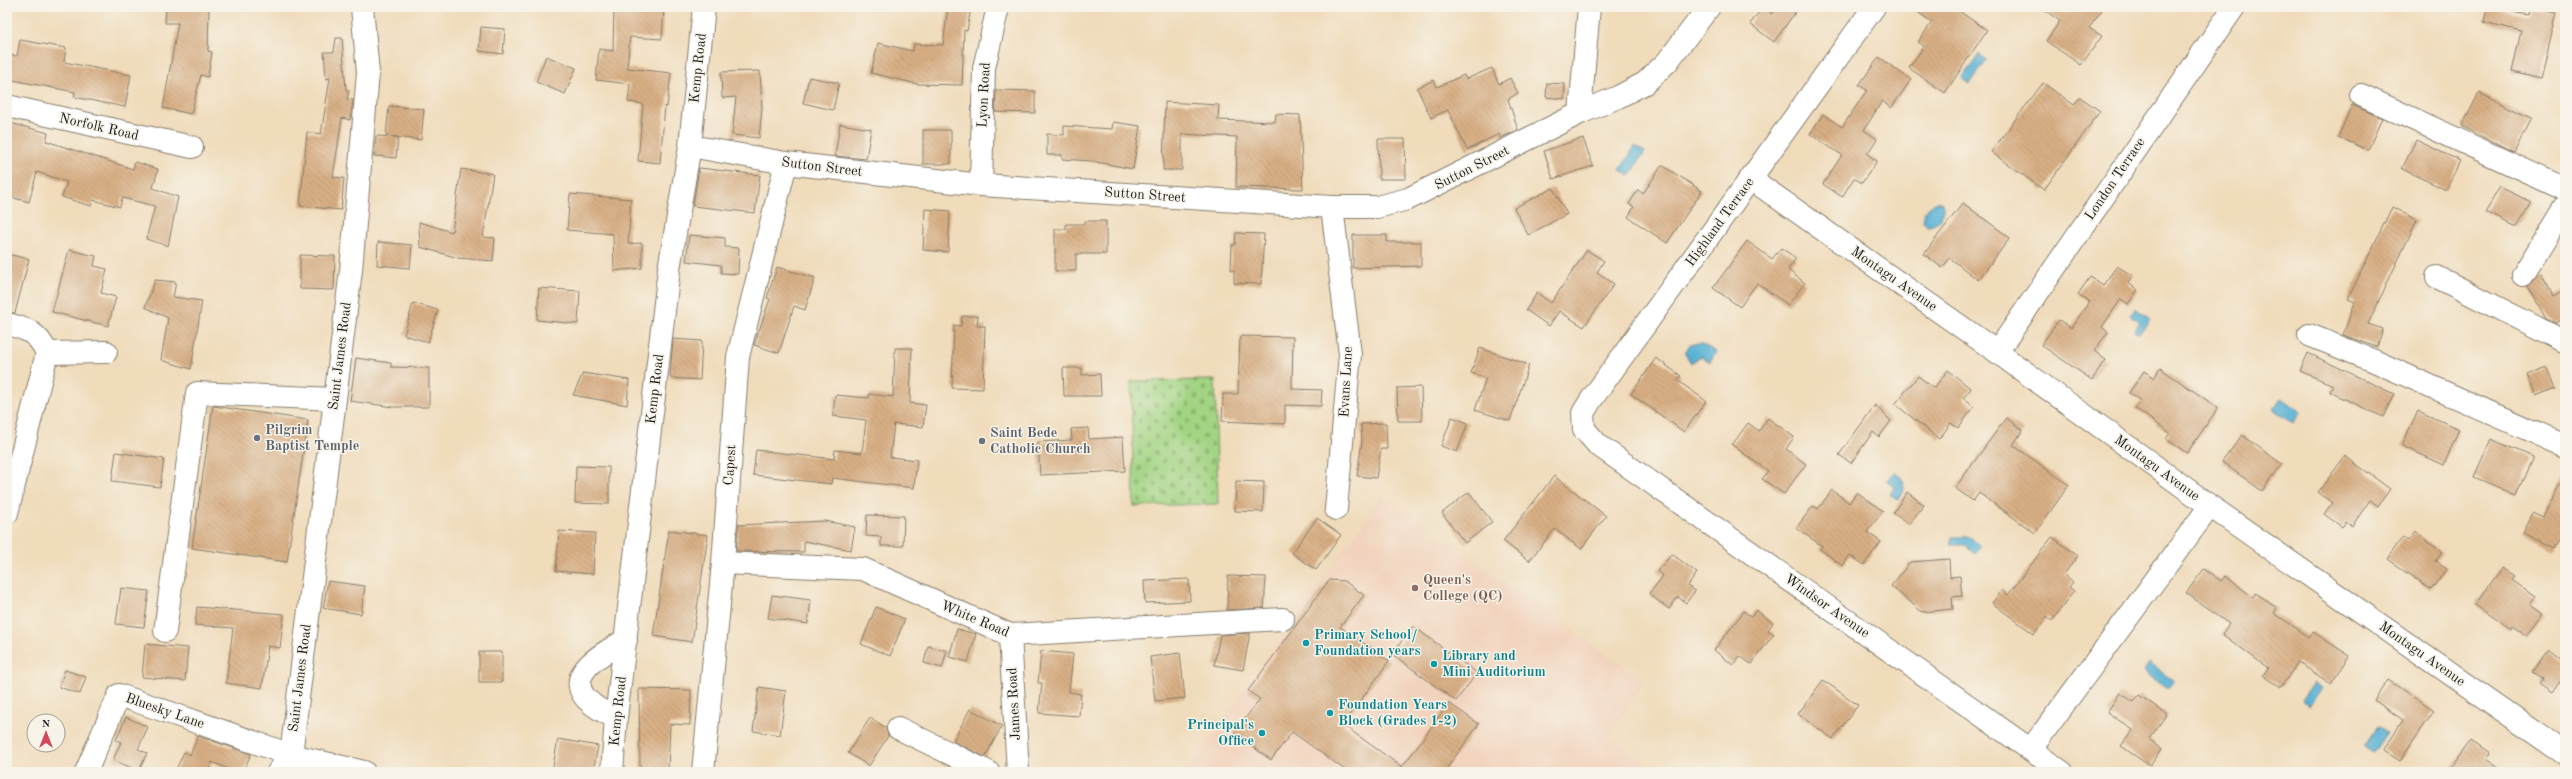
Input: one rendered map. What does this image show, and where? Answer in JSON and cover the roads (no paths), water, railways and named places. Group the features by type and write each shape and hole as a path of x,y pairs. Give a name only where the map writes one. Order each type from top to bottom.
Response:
{"street":[{"name":"Saint James Road","path":"291,755 351,270 368,73 362,7"},
{"name":"Kemp Road","path":"612,772 616,718 669,269 690,146 704,7"},
{"name":"Lyon Road","path":"981,185 984,68 998,7"},
{"path":"1580,113 1589,7"},
{"name":"Sutton Street","path":"690,146 786,163 981,185 1332,207 1377,207 1408,199 1580,113 1618,97 1645,83 1666,62 1709,7"},
{"name":"Highland Terrace","path":"1592,440 1582,424 1586,407 1874,7"},
{"name":"London Terrace","path":"1997,352 2234,7"},
{"path":"2361,96 2565,189"},
{"name":"Norfolk Road","path":"7,106 192,147"},
{"name":"Capest","path":"703,772 723,563 738,357 786,163"},
{"name":"Montagu Avenue","path":"1751,179 1997,352 2210,506 2565,754"},
{"name":"Evans Lane","path":"1332,207 1350,354 1336,509"},
{"path":"2523,275 2565,207"},
{"path":"2437,277 2565,342"},
{"path":"7,324 21,327 40,338 47,353 7,513"},
{"path":"2309,335 2372,360 2565,446"},
{"path":"47,353 106,352"},
{"path":"165,631 197,393 335,399"},
{"name":"Windsor Avenue","path":"1592,440 2062,772"},
{"path":"2031,749 2210,506"},
{"name":"White Road","path":"723,563 863,569 1010,636 1283,619"},
{"name":"James Road","path":"1010,636 1018,772"},
{"path":"616,718 591,703 581,687 581,674 595,657 626,640"},
{"name":"Bluesky Lane","path":"86,772 119,695 291,755"},
{"path":"898,728 988,772"},
{"path":"278,772 291,755 364,772"}],"water":[{"path":"1979,54 1987,60 1970,84 1962,78"},
{"path":"1635,146 1645,152 1630,176 1620,170"},
{"path":"1937,201 1942,203 1942,215 1937,222 1931,226 1927,226 1923,221 1925,211"},
{"path":"2135,308 2150,319 2139,334 2134,331 2140,322 2130,315"},
{"path":"1690,344 1702,344 1716,352 1710,362 1701,356 1691,363 1685,353"},
{"path":"2281,398 2301,412 2293,423 2273,409"},
{"path":"1894,472 1903,479 1904,490 1899,499 1890,495 1894,487 1886,481"},
{"path":"1951,537 1970,537 1981,547 1974,554 1965,545 1951,545"},
{"path":"2149,663 2174,681 2168,688 2144,671"},
{"path":"2314,683 2322,688 2309,706 2301,701"},
{"path":"2378,726 2387,732 2373,753 2364,747"}],"place":[{"name":"Pilgrim Baptist Temple","path":"257,438"},
{"name":"Saint Bede Catholic Church","path":"982,441"},
{"name":"Queen's College (QC)","path":"1415,588"},
{"name":"Primary School/ Foundation years","path":"1306,643"},
{"name":"Library and Mini Auditorium","path":"1434,664"},
{"name":"Foundation Years Block (Grades 1-2)","path":"1330,713"},
{"name":"Principal's Office","path":"1262,733"}]}
